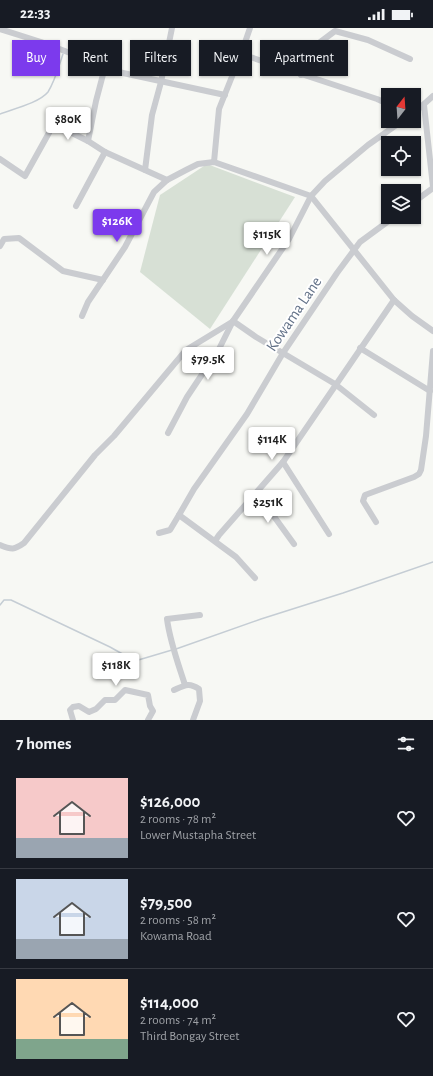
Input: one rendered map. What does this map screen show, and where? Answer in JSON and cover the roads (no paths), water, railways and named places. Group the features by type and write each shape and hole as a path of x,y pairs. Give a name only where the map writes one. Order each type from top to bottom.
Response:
{"street":[{"path":"145,170 152,115 161,82 172,28"},
{"path":"246,40 250,28"},
{"path":"0,29 68,53"},
{"path":"323,40 335,31 368,40 410,60"},
{"path":"122,73 225,95"},
{"path":"88,141 103,76"},
{"path":"214,162 219,109 232,76"},
{"path":"304,76 381,101"},
{"path":"421,107 433,96"},
{"path":"421,196 433,187 424,104"},
{"path":"426,121 433,122"},
{"path":"0,159 25,176 50,131 56,128 64,129 88,141 105,152 167,180"},
{"path":"168,434 187,397 219,349 233,321 289,239 311,196 325,181 368,145 392,128"},
{"path":"76,206 105,152"},
{"path":"82,316 88,302 125,247 154,192 167,180 198,164 214,162 311,196 394,300 412,316 433,331"},
{"name":"Kowama Lane","path":"159,533 170,530 194,489 247,414 283,353 313,307 354,250 360,242 384,224"},
{"path":"0,246 4,239 19,238 63,271 103,280"},
{"path":"215,542 219,535 283,462 394,300"},
{"path":"233,321 335,384 374,415"},
{"path":"0,545 10,549 16,548 24,543 95,455 114,436 186,350 233,321"},
{"path":"360,348 430,391"},
{"path":"376,522 363,501 365,495 419,474 424,457 433,351"},
{"path":"283,462 329,534"},
{"path":"257,493 294,544"},
{"path":"179,515 236,557 255,578"},
{"path":"185,685 168,630 167,619 200,615"},
{"path":"174,690 185,685 192,685 199,689 200,701 193,720"},
{"path":"73,720 70,710 73,707 79,706 89,712 96,709 105,700 115,700 125,690 148,695 150,706 153,711 148,720"}],"waterway":[{"path":"0,114 19,108 44,96 48,92 55,78 63,54"},
{"path":"176,649 433,562"},
{"path":"0,605 4,600 11,600 110,647 135,661 172,650"}]}
